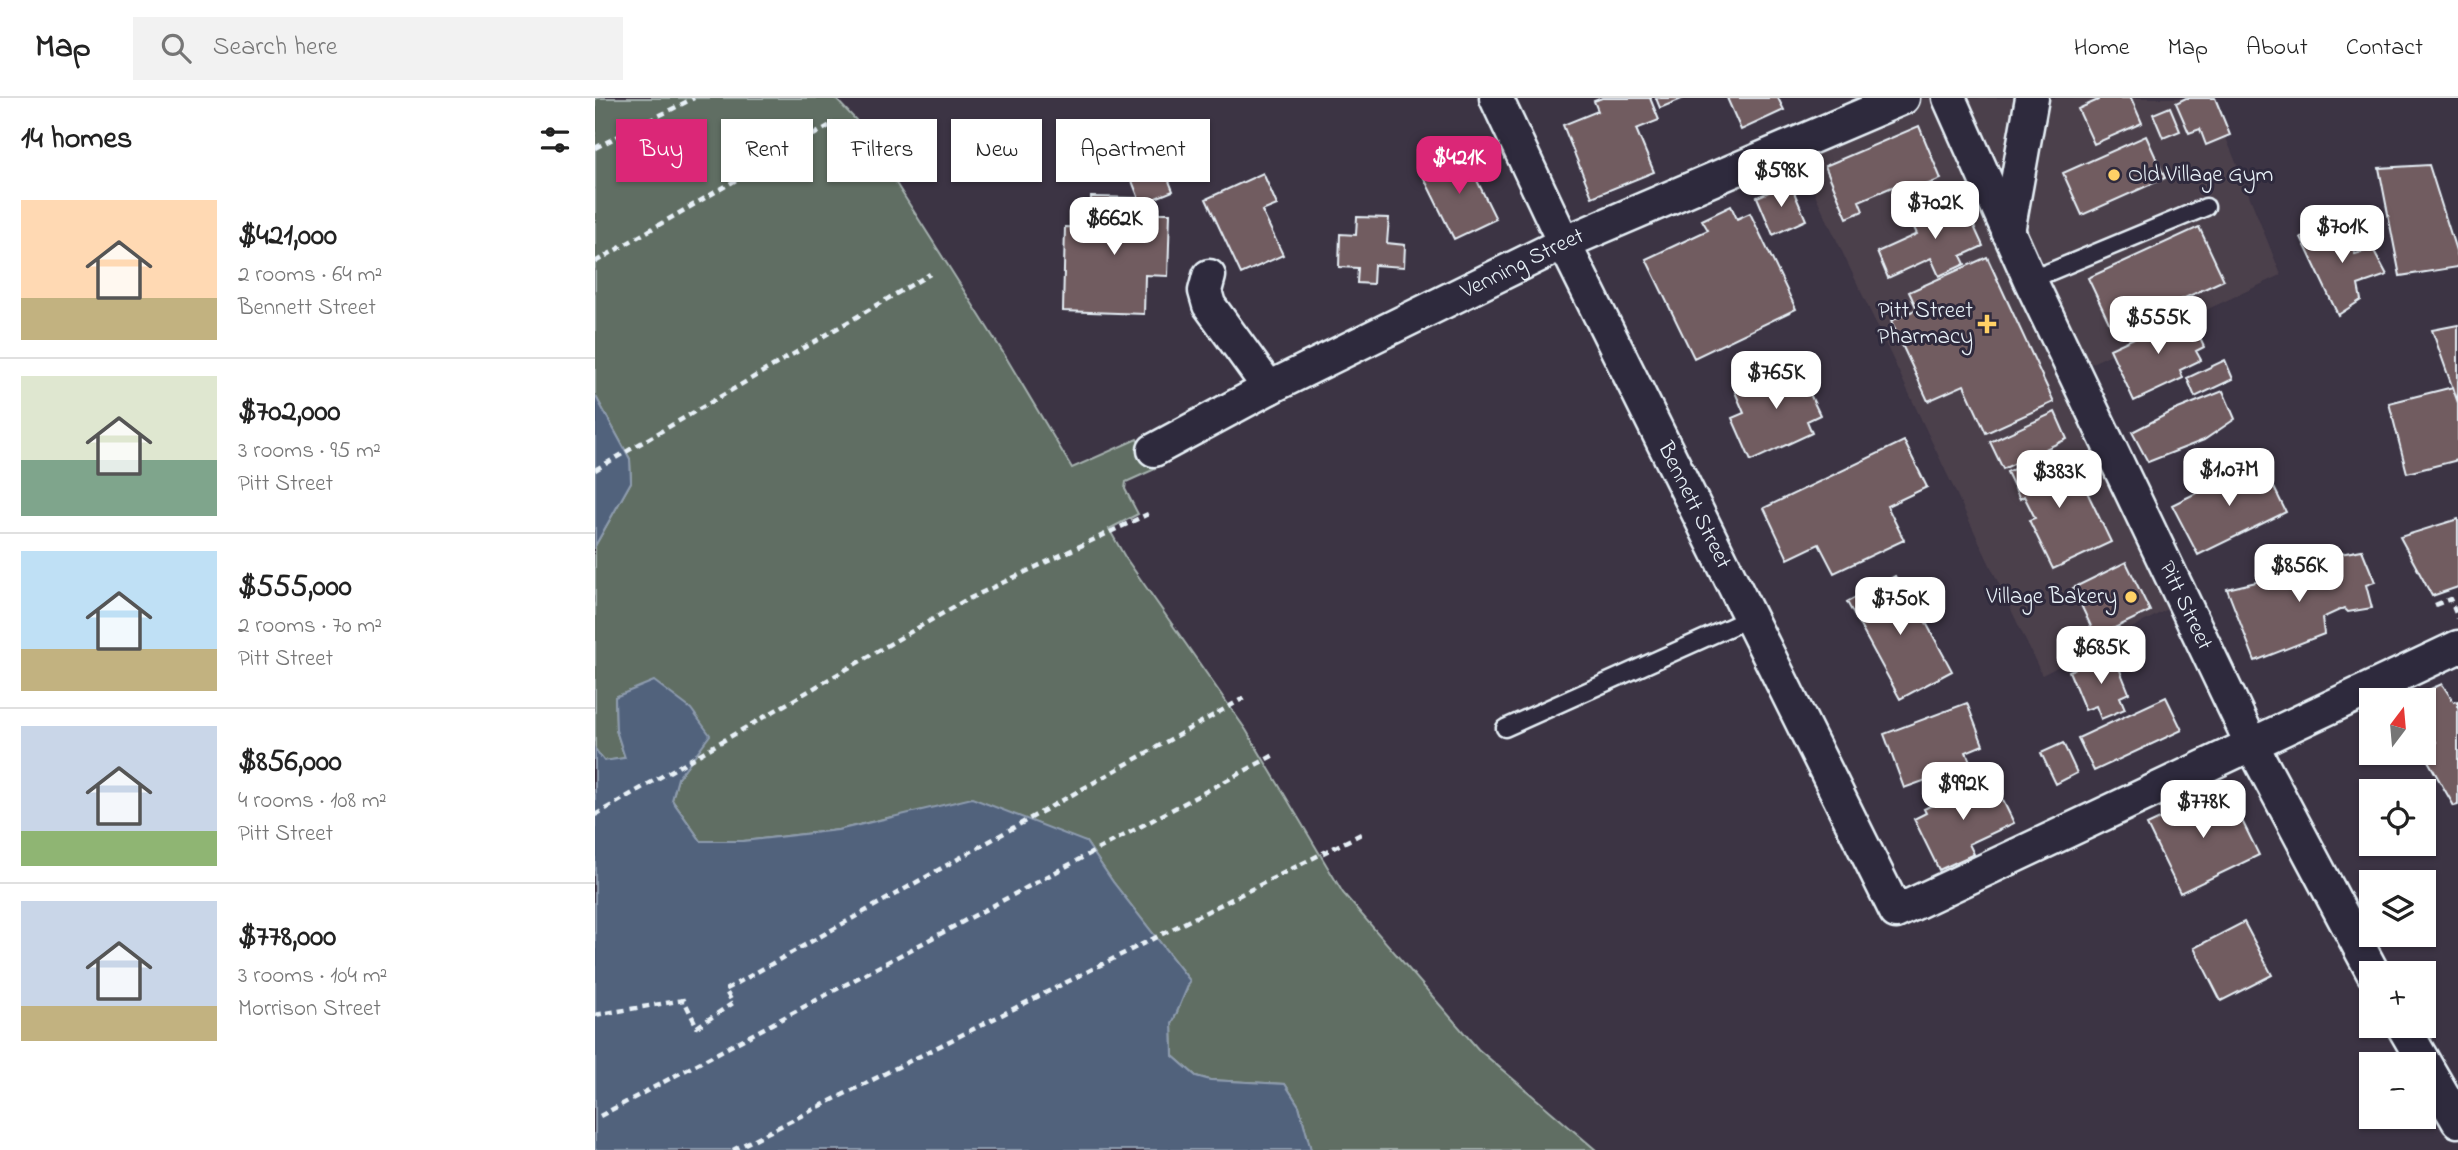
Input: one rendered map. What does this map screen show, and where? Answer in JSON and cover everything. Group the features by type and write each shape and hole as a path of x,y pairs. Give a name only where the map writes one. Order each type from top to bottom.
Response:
{"street":[{"name":"Bennett Street","path":"1496,98 1564,243 1896,912 2252,745"},
{"name":"Venning Street","path":"1154,450 1269,388 1564,243 1903,98"},
{"name":"Pitt Street","path":"1949,98 2030,280 2252,745 2367,961"},
{"path":"2008,232 2032,98"},
{"path":"1209,276 1205,292 1209,305 1269,388"},
{"path":"2252,745 2458,647"},
{"path":"2410,1038 2458,1121"}],"lane":[{"path":"2030,280 2206,207"},
{"path":"1505,729 1750,618"}],"path":[{"path":"595,148 694,98"},
{"path":"595,262 827,126"},
{"path":"595,470 930,274"},
{"path":"595,814 964,601 1149,514"},
{"path":"2435,605 2450,599 2458,618"},
{"path":"595,1015 684,1000 697,1027 733,1003 725,990 1244,698"},
{"path":"600,1116 1276,754"},
{"path":"733,1150 1363,833"}],"shaded area":[{"path":"1911,98 2210,98 2281,275 2079,369 2187,599 2042,675 1798,158"}],"green space":[{"path":"595,98 835,98 855,119 827,119 827,182 895,182 1072,468 1137,439 1155,469 1126,482 1125,489 1138,514 1109,529 1125,557 1246,730 1343,893 1478,1049 1596,1150 1311,1150 1299,1106 1285,1084 1210,1080 1196,1076 1173,1056 1172,1024 1190,981 1113,882 1086,842 891,817 838,830 743,841 701,841 672,800 678,778 709,735 654,682 615,697 616,730 625,758 604,761 595,749 595,546 631,482 630,459 595,395"}],"water":[{"path":"595,395 630,459 631,482 595,546"},
{"path":"654,681 691,709 710,735 678,778 672,800 701,841 743,841 838,830 972,798 1086,842 1113,882 1190,981 1172,1024 1173,1056 1196,1076 1210,1080 1285,1084 1299,1106 1311,1150 595,1150 595,749 604,761 625,758 616,730 615,697"}],"building":[{"path":"1602,98 1650,98 1659,120 1636,129 1654,172 1592,197 1563,125 1598,111 1594,101"},
{"path":"1656,98 1684,98 1660,108"},
{"path":"1727,98 1778,98 1784,110 1741,130"},
{"path":"2098,98 2131,98 2142,123 2094,144 2078,109"},
{"path":"2186,98 2215,98 2230,135 2206,145 2200,129 2189,133 2176,103"},
{"path":"2170,107 2180,131 2163,138 2153,114"},
{"path":"1919,126 1941,179 1904,194 1899,184 1859,201 1863,211 1847,218 1825,166"},
{"name":"Old Village Gym","path":"2146,136 2165,178 2082,215 2063,173"},
{"path":"1463,152 1496,219 1454,239 1421,172"},
{"path":"2429,165 2458,257 2458,267 2400,276 2379,168"},
{"path":"1263,173 1277,205 1262,211 1283,255 1241,274 1206,199"},
{"path":"1132,182 1169,182 1173,191 1141,204"},
{"path":"1790,183 1806,220 1773,235 1757,197"},
{"path":"1960,196 1983,246 1961,256 1965,264 1939,276 1931,258 1888,278 1877,252 1917,234 1910,219"},
{"path":"1091,197 1138,198 1137,213 1170,213 1168,276 1145,275 1144,314 1063,311 1065,227 1090,228"},
{"path":"1731,206 1737,219 1750,213 1796,309 1694,358 1646,259 1708,230 1702,220"},
{"path":"1357,217 1389,218 1387,243 1405,245 1404,267 1374,265 1373,284 1357,283 1358,268 1339,267 1340,234 1356,235"},
{"path":"2343,221 2355,254 2373,249 2387,275 2358,285 2361,300 2338,315 2301,237"},
{"path":"2199,227 2224,280 2113,331 2088,278"},
{"path":"1987,257 2054,402 1986,433 1964,385 1928,401 1891,321 1917,309 1909,292"},
{"path":"2188,313 2204,347 2196,351 2201,360 2180,370 2183,378 2134,401 2110,349"},
{"path":"2458,325 2458,403 2432,330"},
{"path":"2225,360 2233,379 2195,397 2187,378"},
{"path":"1803,361 1816,389 1809,392 1820,415 1807,421 1812,433 1751,461 1732,418 1744,413 1735,392"},
{"path":"2453,387 2458,403 2458,460 2407,473 2389,403"},
{"path":"2223,391 2235,419 2204,440 2148,462 2132,432 2173,411"},
{"path":"2055,412 2067,439 2003,469 1990,442"},
{"path":"1904,441 1927,487 1887,506 1904,540 1834,573 1819,544 1788,559 1764,508"},
{"path":"2055,451 2064,472 2075,467 2111,542 2053,569 2029,520 2035,518 2024,496 2020,499 2007,472"},
{"path":"2261,461 2286,512 2198,555 2172,505"},
{"path":"2458,519 2458,587 2432,596 2400,537"},
{"path":"2362,550 2375,582 2366,585 2372,608 2348,612 2344,608 2322,618 2324,634 2255,661 2227,589 2306,570 2317,580 2340,574 2335,555"},
{"path":"2126,562 2150,611 2096,637 2073,588"},
{"path":"1895,576 1903,591 1908,589 1952,671 1900,699 1847,602"},
{"path":"2113,653 2129,693 2120,697 2125,709 2101,719 2096,706 2085,710 2069,671"},
{"path":"2442,684 2454,702 2458,701 2458,805 2454,806 2430,765 2436,765 2436,688 2433,688"},
{"path":"2166,697 2182,730 2094,771 2078,738"},
{"path":"1967,703 1983,745 1966,752 1971,764 1904,788 1884,734"},
{"path":"2063,743 2077,773 2056,784 2041,753"},
{"path":"1991,776 2014,823 1969,844 1974,854 1939,870 1914,819 1926,813 1924,809"},
{"path":"2226,788 2259,855 2180,893 2147,825"},
{"path":"2244,922 2272,975 2221,1001 2194,948"}],"place":[{"name":"Old Village Gym","path":"2114,175"},
{"name":"Pitt Street Pharmacy","path":"1987,324"},
{"name":"Village Bakery","path":"2131,597"}]}
